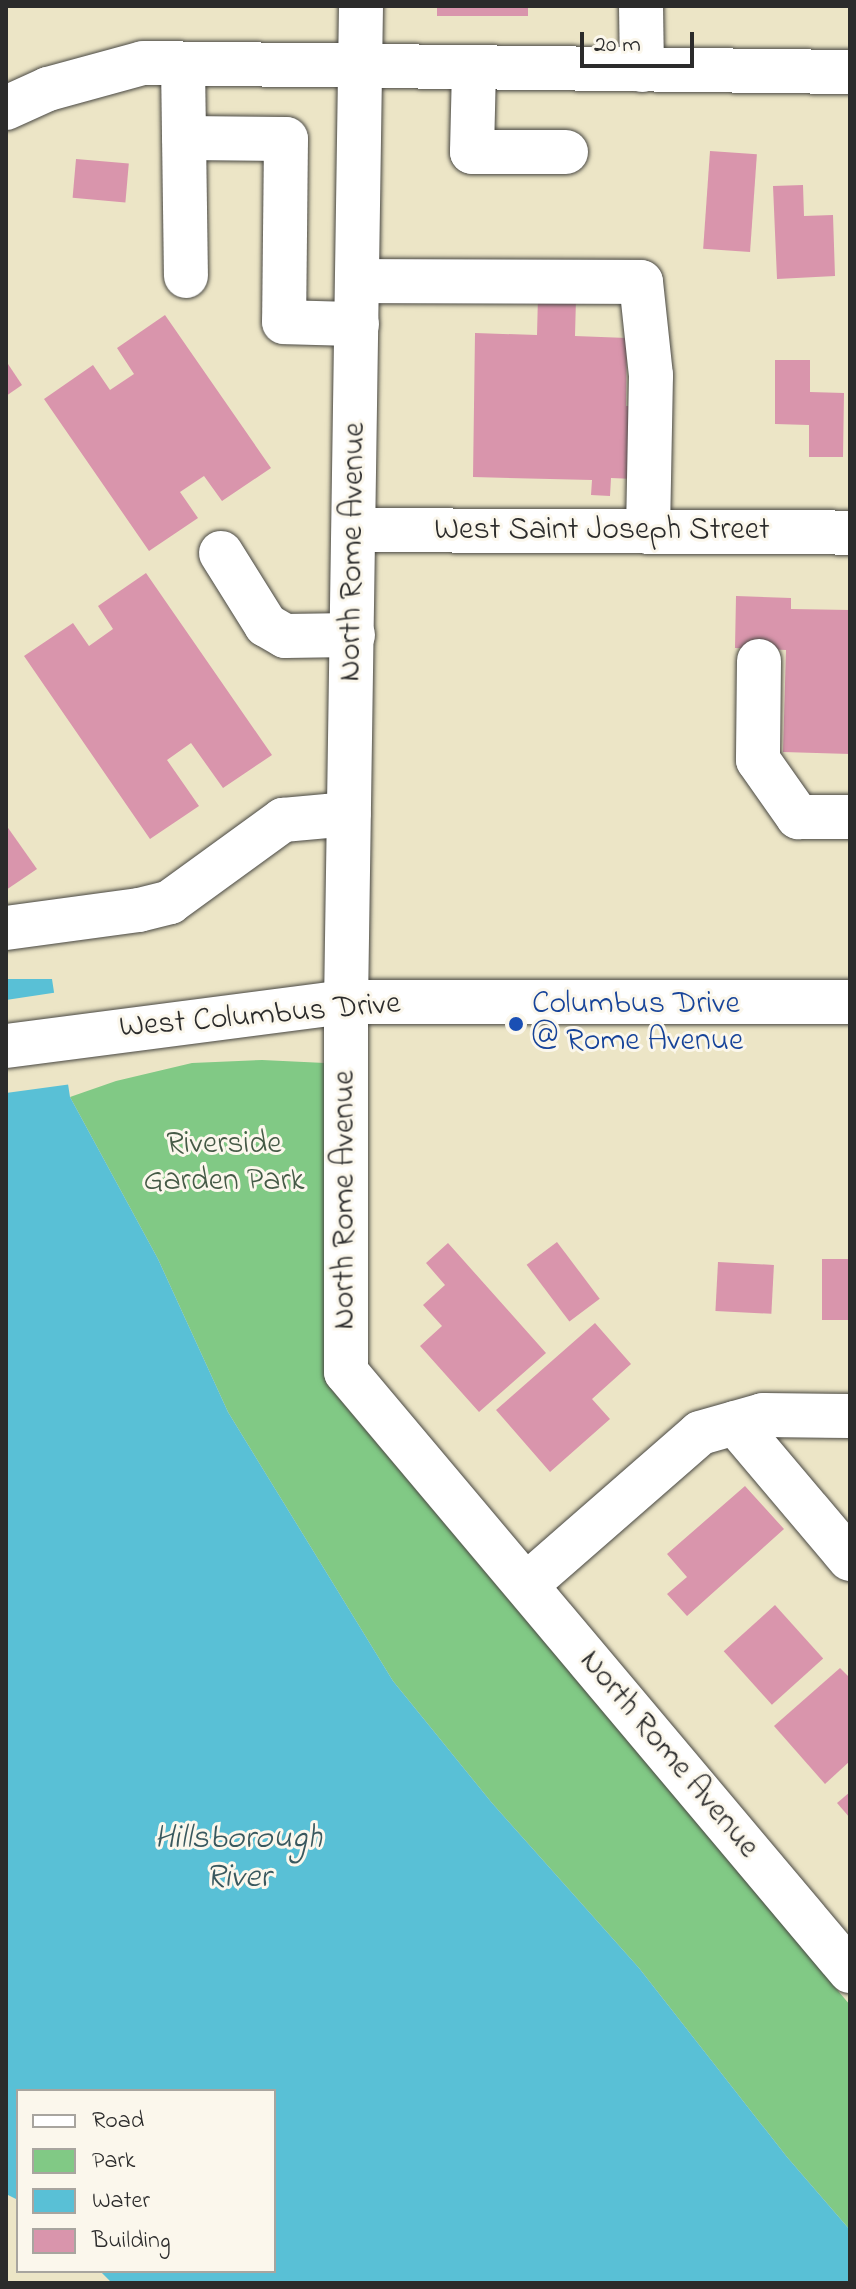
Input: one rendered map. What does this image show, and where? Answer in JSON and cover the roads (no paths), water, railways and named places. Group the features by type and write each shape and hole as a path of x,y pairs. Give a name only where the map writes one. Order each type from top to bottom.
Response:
{"street":[{"name":"North Rome Avenue","path":"361,6 346,1002 346,1372 850,1971"},
{"path":"641,6 642,70"},
{"path":"6,108 94,75 143,63 850,72"},
{"path":"183,64 186,276"},
{"path":"474,69 472,152 566,152"},
{"path":"184,138 286,139 284,322 357,324"},
{"path":"358,281 641,282 651,375 648,532"},
{"name":"West Saint Joseph Street","path":"355,530 850,533"},
{"path":"221,553 266,625 285,636 353,635"},
{"path":"759,661 758,760 798,817 850,817"},
{"path":"6,928 139,910 170,902 283,820 349,814"},
{"name":"West Columbus Drive","path":"6,1046 346,1002 850,1002"},
{"path":"526,1585 700,1433 763,1415 850,1416"},
{"path":"735,1423 850,1559"}],"water":[{"name":"Hillsborough River","path":"6,979 52,979 70,1097 158,1259 228,1412 393,1681 492,1803 639,1968 787,2157 850,2230 850,2283 112,2283 102,2273 276,2273 276,2089 16,2089 16,2199 6,2194"}],"place":[{"name":"Columbus Drive @ Rome Avenue","path":"516,1024"}],"park label":[{"name":"Riverside Garden Park","path":"224,1164"}]}
